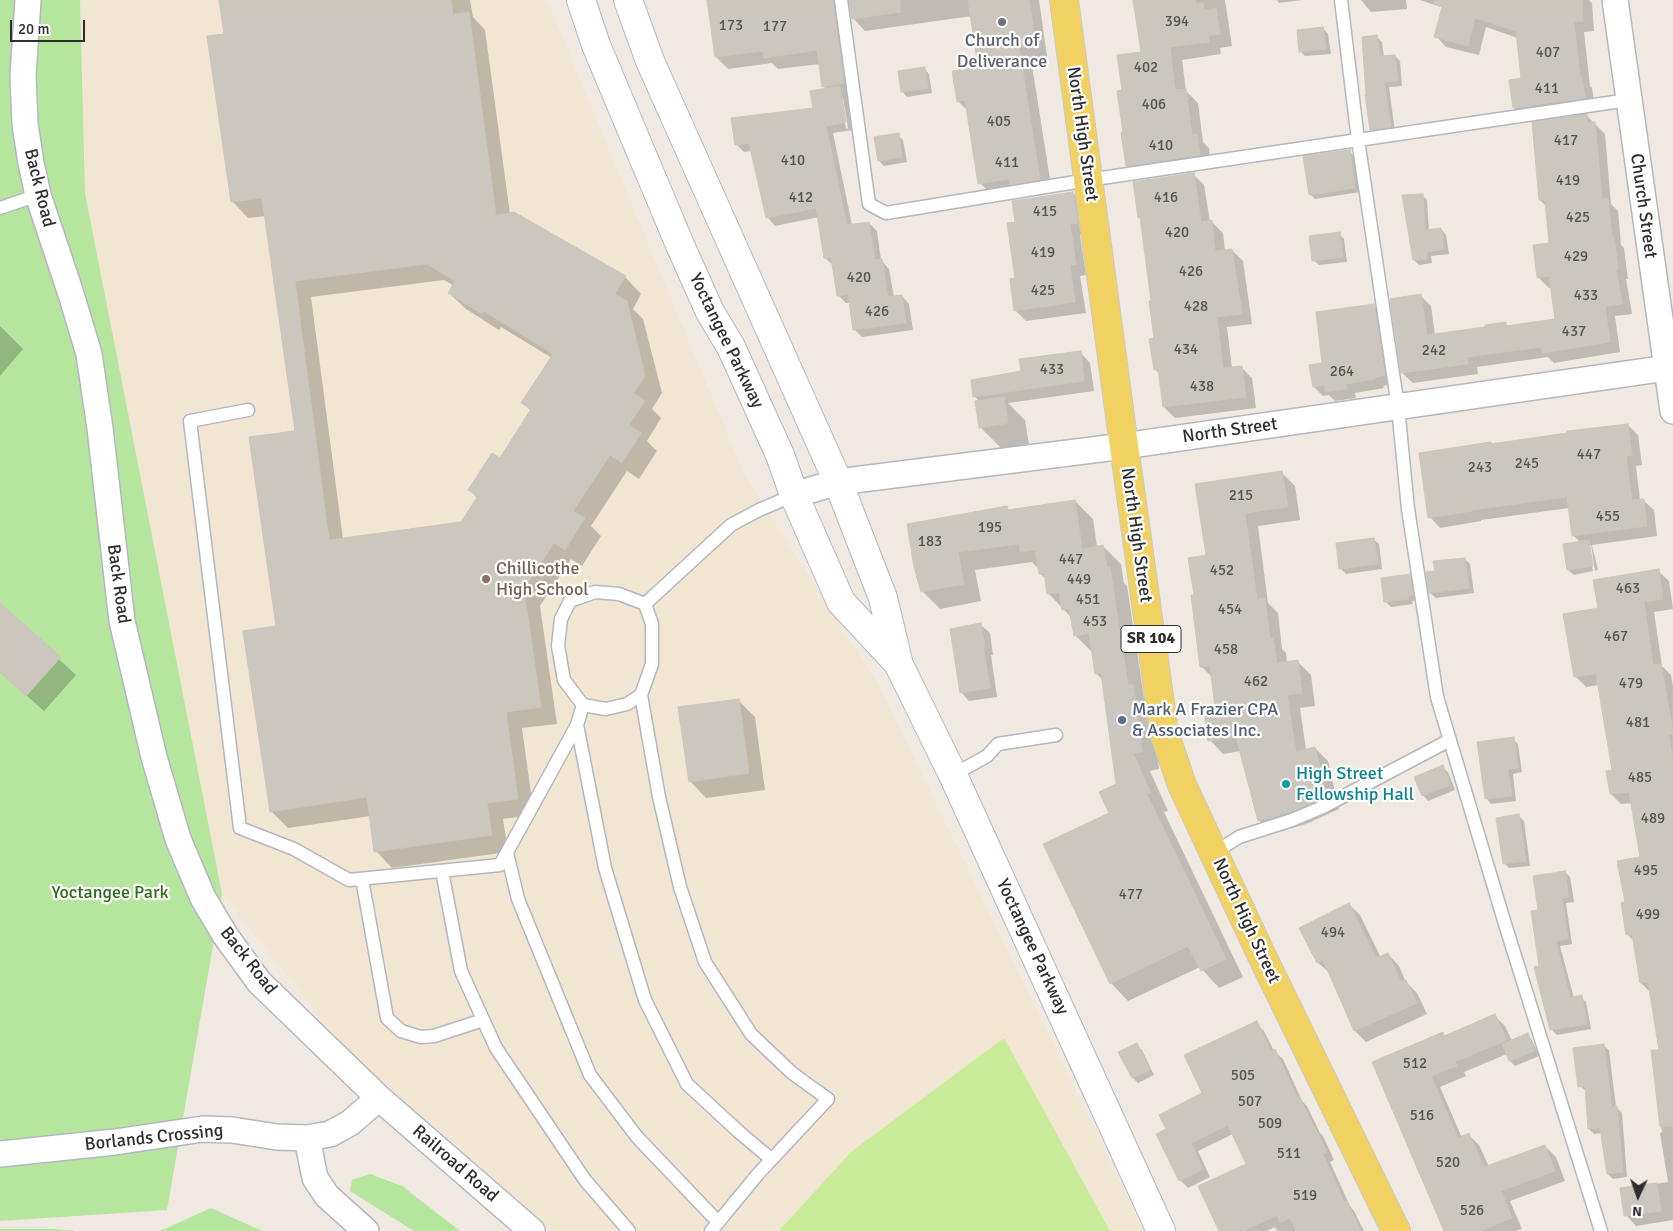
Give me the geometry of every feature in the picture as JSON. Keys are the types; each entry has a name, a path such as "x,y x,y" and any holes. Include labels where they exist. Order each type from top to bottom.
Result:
{"main road":[{"name":"North High Street","path":"1064,0 1164,732 1182,785 1260,952 1396,1231"}],"street":[{"name":"Back Road","path":"28,0 23,76 25,124 38,195 89,354 100,428 122,621 154,756 178,839 208,905 225,935 260,982 379,1098"},
{"name":"Yoctangee Parkway","path":"582,0 596,44 680,245 710,312 731,347 780,455 794,495 841,602 899,665"},
{"name":"Yoctangee Parkway","path":"628,0 650,62 838,482 883,598 899,665 953,775 1161,1231"},
{"name":"Church Street","path":"1615,0 1673,411"},
{"name":"North Street","path":"794,495 838,482 1124,446 1667,368"},
{"name":"Borlands Crossing","path":"0,1154 115,1142 202,1129 232,1130 277,1137 307,1138 330,1134 350,1123 379,1098"},
{"name":"Railroad Road","path":"379,1098 532,1231"},
{"path":"307,1138 315,1178 327,1196 366,1231"}],"lane":[{"path":"841,0 869,204 886,213 1088,180 1628,100"},
{"path":"1341,0 1358,140 1398,406 1408,509 1437,697 1505,924 1602,1231"},
{"path":"0,208 38,195"},
{"path":"248,410 190,421 240,828 294,849 349,880 500,866 577,725 583,705"},
{"path":"645,604 731,525 759,510 794,495"},
{"path":"507,853 518,899 590,1075 637,1137 714,1227 771,1159 828,1099 792,1074 751,1034 705,962 680,887 658,797 641,695 652,664 652,624 645,604 619,594 595,592 570,601 561,619 558,646 564,680 583,705 606,709 627,704 641,695"},
{"path":"577,725 605,868 645,1000 687,1084 771,1159"},
{"path":"953,775 987,756 998,744 1056,735"},
{"path":"1214,853 1240,838 1323,808 1450,740"},
{"path":"442,871 461,971 496,1048 585,1180 629,1231"},
{"path":"362,878 387,1018 401,1031 421,1037 434,1036 483,1020"}],"shaded area":[{"name":"Chillicothe High School","path":"80,0 547,0 743,472 879,686 1144,1231 550,1231 354,1060 222,894 85,193"}],"green space":[{"name":"Yoctangee Park","path":"0,0 80,0 85,193 222,894 167,1210 0,1221"},
{"path":"1004,1038 1110,1231 779,1231 851,1152"},
{"path":"370,1174 402,1186 460,1231 414,1231 350,1191 352,1180"},
{"path":"211,1208 262,1231 160,1231"},
{"path":"0,1229 55,1229 75,1231 0,1231"}],"building":[{"path":"219,0 451,0 453,14 469,12 496,215 514,212 626,276 615,294 627,301 645,376 634,393 645,401 629,425 641,433 622,463 610,455 573,511 585,518 565,550 554,543 524,589 541,707 506,712 518,799 487,803 492,835 374,852 367,797 270,812 243,631 276,626 249,437 295,431 262,198 231,202 207,36 224,34","holes":["427,264 455,281 448,293 482,314 484,311 553,354 521,403 531,409 500,458 492,453 468,490 478,496 461,522 329,540 295,281"]},
{"path":"707,0 833,0 844,83 822,87 817,50 764,58 763,51 715,57"},
{"path":"849,0 900,0 900,12 852,19"},
{"path":"968,0 1029,0 1036,44 1019,47 1040,180 1010,185 1009,179 978,184 965,100 957,102 952,71 978,67"},
{"path":"1133,0 1196,0 1196,4 1203,3 1204,10 1216,8 1220,34 1208,36 1209,42 1170,47 1175,90 1186,89 1192,135 1197,134 1200,155 1126,166 1117,91 1122,90 1117,55 1141,52"},
{"path":"1435,0 1582,0 1583,21 1574,22 1580,76 1582,76 1585,98 1513,108 1509,80 1521,78 1516,31 1475,18 1468,46 1434,37 1442,7 1434,4"},
{"path":"1323,27 1326,49 1299,52 1297,30"},
{"path":"1377,35 1380,56 1395,55 1398,81 1384,82 1391,127 1370,130 1365,95 1362,37"},
{"path":"925,67 928,88 901,92 898,71"},
{"path":"840,86 846,122 826,126 847,225 869,222 875,260 882,259 888,297 902,295 906,323 853,330 848,294 837,296 831,257 824,258 816,208 766,218 749,143 735,145 731,118 813,108 810,91"},
{"path":"1587,114 1588,122 1595,122 1602,199 1608,199 1622,304 1605,306 1610,342 1542,353 1541,347 1467,357 1468,364 1401,373 1390,299 1421,294 1427,335 1485,327 1485,325 1506,322 1506,326 1555,319 1549,276 1537,278 1533,245 1549,243 1545,200 1539,200 1532,122"},
{"path":"899,133 902,157 878,161 874,137"},
{"path":"1350,150 1355,188 1309,195 1303,156"},
{"path":"1194,173 1201,222 1212,220 1215,251 1232,249 1242,314 1217,317 1223,368 1242,366 1246,397 1163,407 1158,369 1154,370 1149,339 1154,338 1149,301 1151,301 1140,217 1138,218 1133,182"},
{"path":"1073,192 1078,223 1070,224 1076,264 1070,265 1075,302 1014,311 1010,279 1015,278 1007,223 1015,222 1012,201"},
{"path":"1423,194 1425,230 1441,228 1444,249 1427,252 1427,259 1413,260 1402,195"},
{"path":"1340,232 1343,257 1312,261 1309,236"},
{"path":"1374,304 1385,375 1375,377 1375,379 1346,384 1347,389 1325,392 1324,385 1313,387 1309,365 1322,363 1316,312"},
{"path":"1081,351 1084,381 973,397 971,380 1021,371 1019,359"},
{"path":"1004,397 1008,423 979,428 975,401"},
{"path":"1628,424 1632,455 1626,456 1632,500 1644,499 1647,526 1572,536 1567,497 1428,518 1419,453"},
{"path":"1282,471 1288,507 1245,513 1257,599 1265,598 1270,639 1273,638 1277,663 1298,660 1302,693 1287,695 1296,752 1315,747 1327,796 1293,811 1258,821 1236,737 1208,741 1204,709 1215,708 1210,666 1200,667 1191,595 1194,595 1188,558 1206,555 1195,484"},
{"path":"1075,500 1082,549 1103,545 1107,567 1110,567 1128,685 1133,685 1142,752 1133,753 1151,793 1147,794 1226,959 1201,971 1188,946 1110,984 1043,844 1109,813 1099,792 1116,784 1101,673 1095,674 1089,633 1074,636 1069,609 1062,610 1059,592 1047,594 1044,573 1039,574 1035,550 1020,552 1019,544 958,552 964,584 921,592 914,567 907,524 1007,506 1008,510"},
{"path":"1374,538 1378,564 1339,569 1336,543"},
{"path":"1589,540 1593,566 1567,570 1563,544"},
{"path":"1465,558 1469,588 1429,593 1426,572 1435,571 1433,561"},
{"path":"1659,569 1663,599 1644,602 1653,665 1661,664 1673,731 1673,734 1669,735 1673,763 1673,1126 1660,1127 1651,1050 1659,1050 1648,982 1640,983 1632,934 1626,935 1621,903 1625,902 1617,861 1640,857 1629,792 1610,794 1606,771 1612,770 1596,674 1574,677 1563,614 1598,608 1593,580"},
{"path":"1410,574 1413,595 1408,596 1408,599 1384,602 1381,578"},
{"path":"0,603 61,657 26,696 0,672"},
{"path":"981,623 990,688 960,693 950,629"},
{"path":"739,699 749,773 689,782 678,707"},
{"path":"1514,737 1518,768 1508,769 1512,796 1485,799 1477,742"},
{"path":"1443,765 1450,785 1422,796 1414,777"},
{"path":"1519,814 1526,861 1503,864 1496,818"},
{"path":"1565,871 1569,897 1562,898 1568,939 1556,941 1570,998 1582,995 1587,1024 1550,1030 1534,967 1539,966 1531,911 1538,910 1533,876"},
{"path":"1349,903 1376,958 1388,953 1401,982 1406,980 1417,1003 1354,1031 1323,960 1317,963 1299,928"},
{"path":"1495,1014 1507,1040 1455,1062 1457,1066 1431,1076 1458,1138 1469,1133 1484,1167 1545,1145 1555,1171 1501,1191 1512,1218 1480,1231 1444,1231 1372,1062 1443,1032 1444,1036"},
{"path":"1257,1021 1271,1051 1275,1049 1297,1097 1299,1096 1315,1127 1327,1152 1323,1154 1344,1202 1347,1201 1361,1231 1296,1231 1290,1218 1280,1223 1277,1215 1244,1231 1219,1231 1198,1186 1246,1164 1228,1125 1191,1143 1203,1169 1179,1181 1156,1134 1166,1129 1159,1115 1202,1093 1184,1055"},
{"path":"1528,1033 1535,1051 1509,1061 1502,1044"},
{"path":"1137,1043 1150,1070 1132,1078 1118,1052"},
{"path":"1604,1044 1612,1107 1617,1106 1623,1172 1607,1174 1600,1128 1588,1129 1585,1086 1578,1087 1573,1048"},
{"path":"1657,1183 1661,1211 1624,1216 1620,1188"}],"place":[{"name":"Church of Deliverance","path":"1002,22"},
{"name":"Chillicothe High School","path":"486,579"},
{"name":"Mark A Frazier CPA & Associates Inc.","path":"1122,720"},
{"name":"High Street Fellowship Hall","path":"1286,784"}]}
